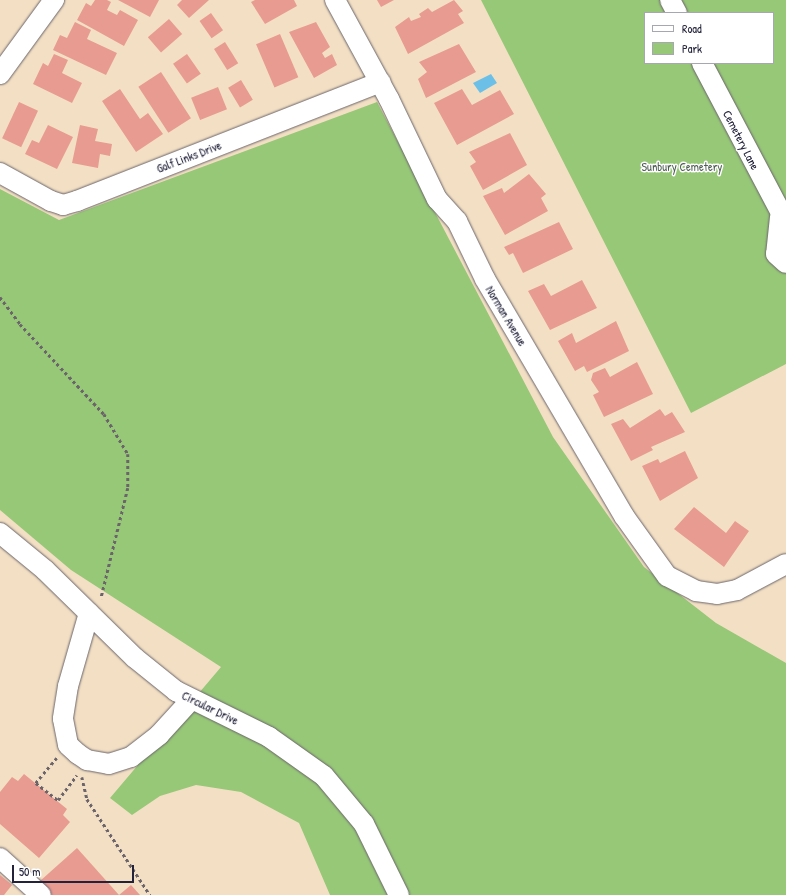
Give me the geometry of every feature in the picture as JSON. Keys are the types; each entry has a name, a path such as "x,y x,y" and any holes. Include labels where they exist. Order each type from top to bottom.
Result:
{"street":[{"path":"0,74 54,0"},
{"name":"Norman Avenue","path":"335,0 380,82 437,199 457,221 484,279 624,516 668,576 696,591 717,594 737,590 786,564"},
{"path":"670,0 676,12"},
{"name":"Cemetery Lane","path":"703,64 783,219"},
{"name":"Golf Links Drive","path":"0,173 51,201 63,205 77,201 380,82"},
{"path":"783,219 776,254 786,263"},
{"name":"Circular Drive","path":"0,533 45,570 135,658 191,700 270,737 324,776 364,824 399,895"},
{"path":"92,616 64,703 64,733 68,745 84,764 109,764 131,757 159,735 191,700"},
{"path":"0,858 41,895"}],"path":[{"path":"0,297 20,324 104,414 128,454 130,473 125,503 92,616"},
{"path":"68,745 36,783 58,800 84,764"},
{"path":"84,764 82,785 87,798 150,895"}],"green space":[{"name":"Sunbury Cemetery","path":"481,0 786,0 786,364 691,413"},
{"path":"377,102 553,437 644,567 716,623 786,663 786,895 330,895 299,823 241,792 196,785 160,796 132,815 110,798 221,667 71,570 0,510 0,189 59,220"}],"water":[{"path":"491,74 497,83 480,93 473,83"}],"building":[{"path":"95,0 107,0 111,2 107,10 117,15 120,10 138,20 124,46 77,20 86,3 91,6"},
{"path":"118,0 159,0 150,17"},
{"path":"182,0 209,0 189,18 177,5"},
{"path":"255,0 294,0 297,6 265,24 251,2"},
{"path":"377,0 394,0 381,7"},
{"path":"454,0 463,11 458,14 464,23 408,54 395,27 409,17 411,21 421,17 419,14 428,8 432,12"},
{"path":"211,13 223,30 212,38 200,21"},
{"path":"169,19 182,34 161,52 148,37"},
{"path":"75,22 91,30 87,39 117,53 106,75 53,50 60,35 67,38"},
{"path":"316,22 330,47 322,53 325,58 332,54 337,65 314,78 289,32"},
{"path":"280,34 298,77 274,87 256,44"},
{"path":"225,42 238,63 227,70 214,49"},
{"path":"459,44 476,72 426,98 418,79 427,72 419,62"},
{"path":"54,54 68,60 62,73 82,83 72,103 33,84 43,63 48,66"},
{"path":"187,54 201,74 187,83 173,64"},
{"path":"161,72 191,118 168,133 138,87"},
{"path":"241,80 253,100 240,107 228,88"},
{"path":"218,87 227,109 200,120 191,98"},
{"path":"120,89 140,119 148,113 163,134 136,152 102,101"},
{"path":"462,89 472,105 500,90 514,114 457,145 434,103"},
{"path":"19,102 38,111 21,147 2,138"},
{"path":"48,125 73,137 57,169 25,154 32,140 39,143"},
{"path":"80,125 98,129 95,141 112,144 110,156 100,154 98,168 72,163"},
{"path":"510,133 527,165 483,190 470,166 476,162 469,152"},
{"path":"529,174 546,194 541,198 548,211 505,235 483,196 502,188 504,193"},
{"path":"559,222 573,249 523,273 513,253 509,255 504,247"},
{"path":"582,280 597,308 550,330 528,291 544,284 551,296"},
{"path":"616,321 629,351 587,372 584,366 575,371 558,341 572,333 576,343"},
{"path":"637,362 653,394 604,417 593,395 599,392 591,380 593,373 605,368 610,377"},
{"path":"660,409 665,416 672,412 685,432 651,447 653,450 631,461 611,424 623,419 630,428"},
{"path":"685,451 698,478 660,501 642,466 658,459 660,463"},
{"path":"694,507 726,533 735,521 749,531 724,567 674,529"},
{"path":"24,774 67,809 63,815 70,822 39,858 0,824 0,792 12,777 18,781"},
{"path":"77,848 119,895 52,895 40,881"},
{"path":"0,875 12,885 4,895 0,895"},
{"path":"131,885 140,895 119,895"}]}
